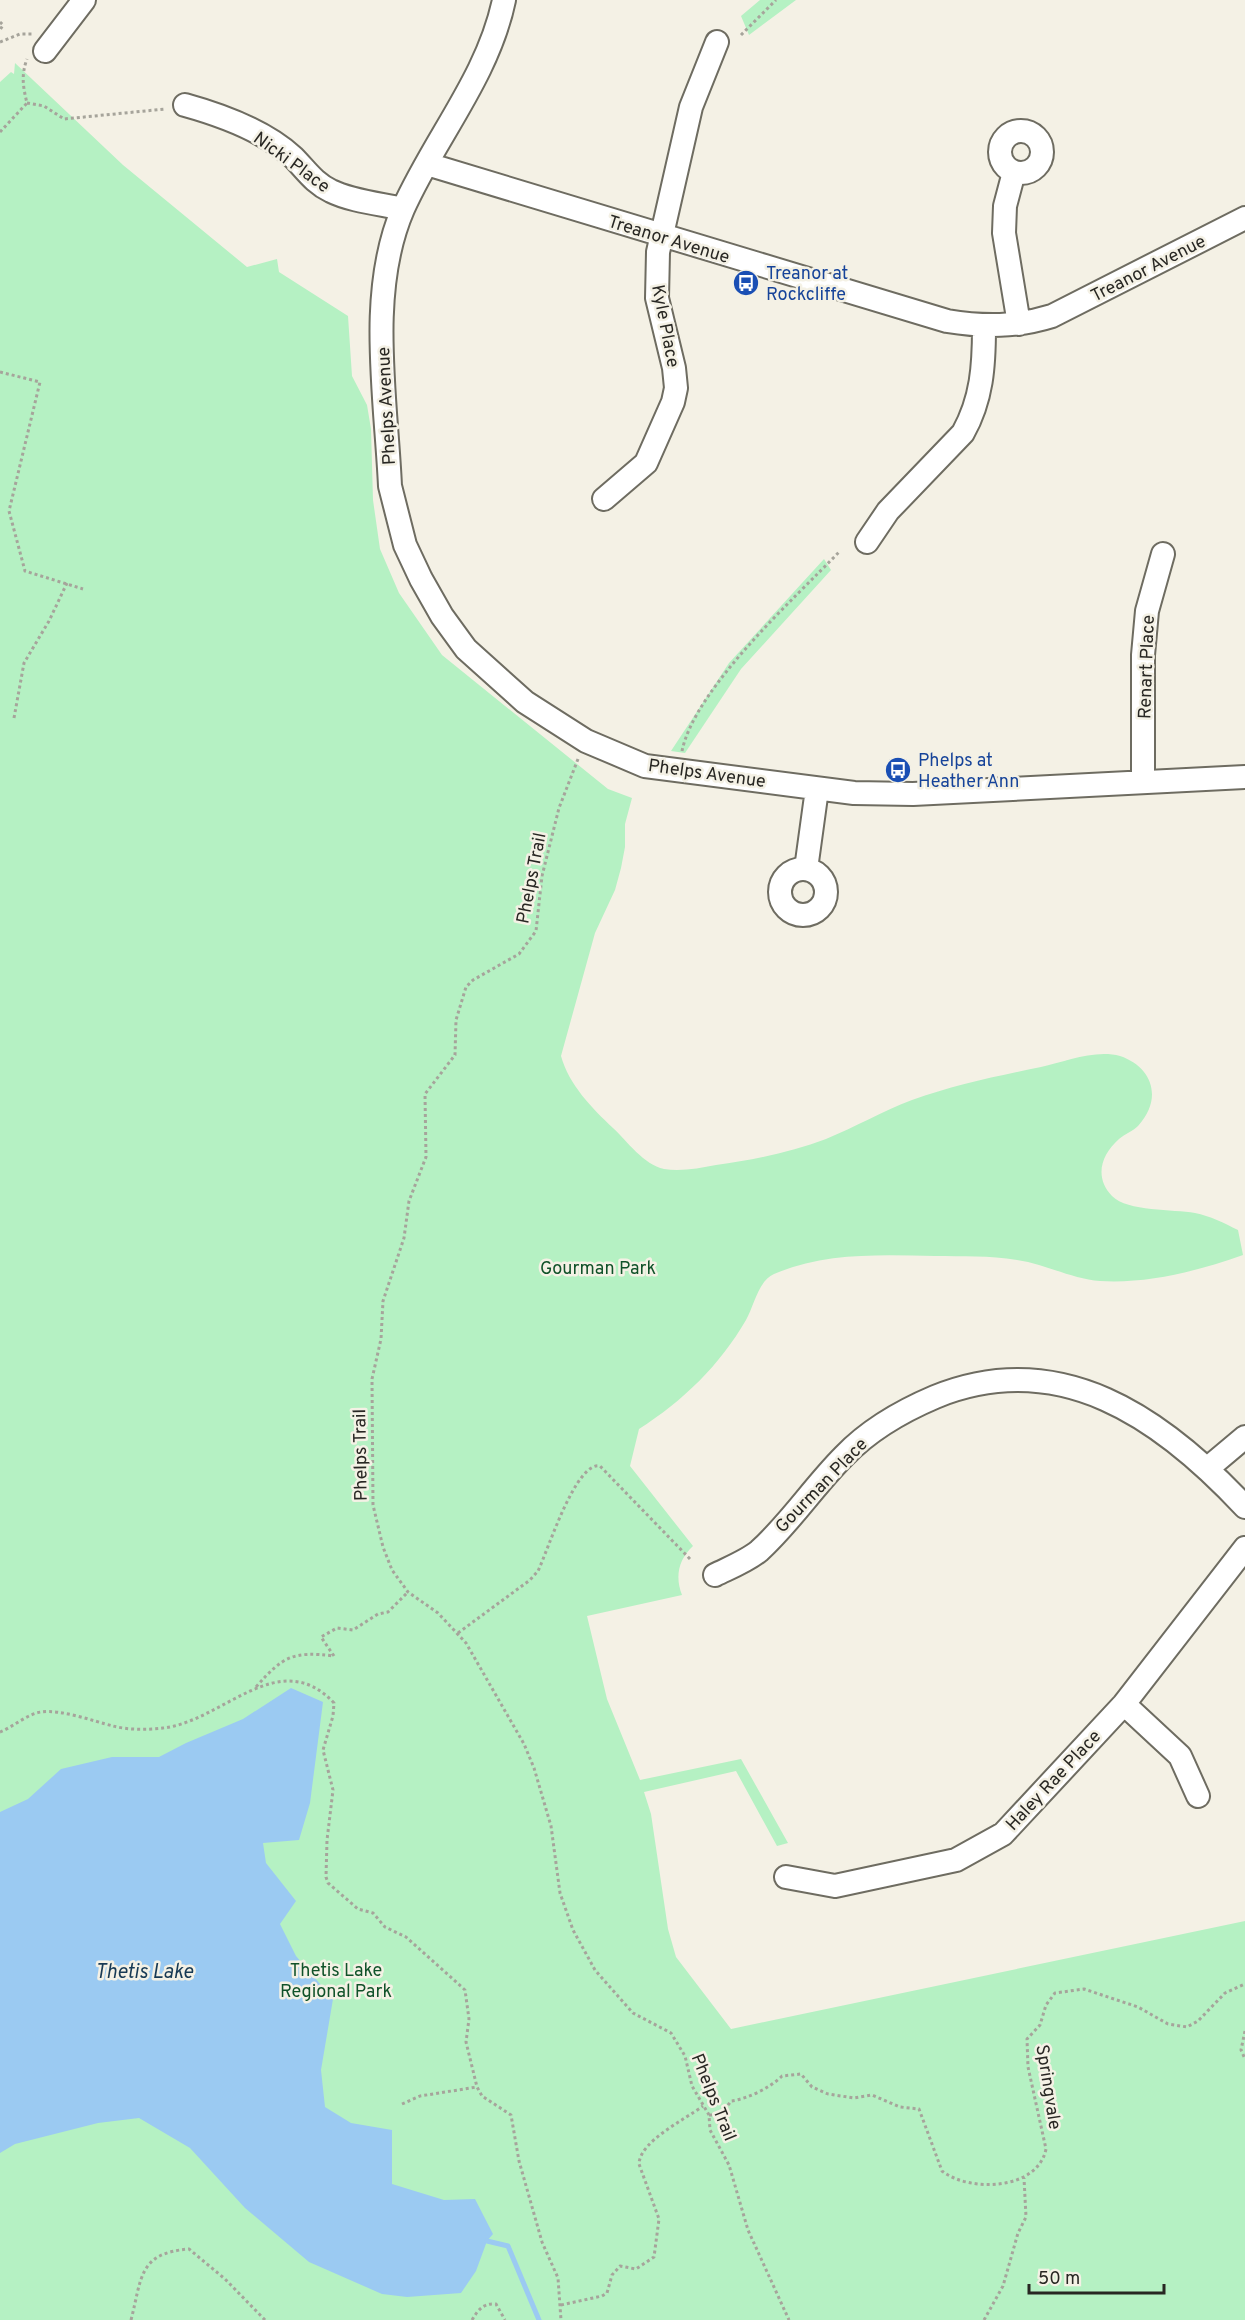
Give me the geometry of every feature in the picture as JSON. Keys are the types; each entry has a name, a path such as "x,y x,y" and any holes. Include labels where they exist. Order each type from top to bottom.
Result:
{"street":[{"path":"38,46 84,0"},
{"name":"Phelps Avenue","path":"504,0 499,22 487,54 403,209 392,240 385,276 382,317 390,486 405,545 442,616 466,649 525,702 586,741 645,766 854,793 914,794 1245,777"},
{"name":"Kyle Place","path":"604,499 646,463 673,402 676,388 674,368 657,298 656,269 661,237 691,107 717,42"},
{"name":"Nicki Place","path":"184,105 223,118 269,141 293,158 312,179 333,192 403,209"},
{"name":"Treanor Avenue","path":"427,164 661,237 947,321 984,327 1019,324 1061,312 1245,218"},
{"path":"1014,172 1005,206 1004,233 1019,324"},
{"path":"867,542 888,512 963,433 971,419 983,379 984,327"},
{"name":"Renart Place","path":"1143,781 1143,655 1147,611 1163,554"},
{"path":"806,869 817,789"},
{"name":"Gourman Place","path":"715,1575 758,1552 844,1455 879,1426 917,1404 959,1387 1009,1379 1053,1383 1090,1391 1154,1425 1208,1468 1245,1508"},
{"path":"1208,1468 1245,1437"},
{"name":"Haley Rae Place","path":"786,1877 835,1886 956,1860 1003,1834 1124,1704 1245,1548"},
{"path":"1124,1704 1180,1756 1198,1796"}],"path":[{"path":"741,34 776,0"},
{"path":"0,22 3,25 0,30"},
{"path":"0,42 26,33 38,46 22,70 27,103"},
{"path":"27,103 44,106 64,119 184,105"},
{"path":"0,132 27,103"},
{"path":"0,372 40,382 9,511 25,571 83,589"},
{"path":"678,771 686,735 727,670 840,551"},
{"path":"14,717 24,663 49,621 67,584"},
{"name":"Phelps Trail","path":"586,741 559,808 542,876 536,931 519,954 473,980 466,987 456,1020 455,1055 424,1098 426,1157 410,1201 404,1238 383,1301 381,1339 375,1354 372,1379 373,1504 383,1547 392,1570 408,1592 438,1613 466,1643 490,1689 500,1699 534,1768 551,1826 560,1893 573,1930 595,1970 622,2004 633,2013 671,2033 685,2056 692,2086 709,2115 710,2130 729,2165 748,2230 789,2320"},
{"path":"458,1633 530,1580 538,1571 573,1488 586,1469 595,1465 600,1466 691,1560"},
{"path":"254,1688 277,1663 296,1654 334,1656 329,1645 321,1637 337,1628 353,1630 378,1614 388,1612 408,1592"},
{"path":"0,1732 42,1712 91,1719 115,1727 165,1728 205,1715 254,1688 270,1683 292,1681 321,1690 334,1703 333,1716 322,1750 333,1790 327,1840 326,1877 328,1883 358,1908 373,1913 385,1927 406,1936 465,1990 469,2019 466,2042 477,2087 482,2096 512,2115 519,2161 542,2242 555,2267 561,2320"},
{"name":"Springvale","path":"1024,2178 1045,2155 1046,2149 1028,2067 1027,2039 1040,2025 1046,2005 1055,1993 1084,1989 1138,2007 1168,2024 1187,2027 1198,2021 1224,1993 1245,1984"},
{"path":"1245,2031 1241,2050 1245,2060"},
{"path":"709,2115 721,2115 731,2101 747,2099 754,2091 772,2086 782,2076 801,2074 812,2087 828,2094 854,2098 872,2095 900,2107 919,2109 942,2171 948,2176 988,2184 1015,2182 1024,2178 1026,2217 1018,2233 1003,2286 984,2320"},
{"path":"402,2104 420,2096 477,2087"},
{"path":"561,2305 602,2296 607,2293 612,2275 620,2265 636,2270 654,2257 659,2219 639,2159 650,2142 703,2106"},
{"path":"131,2320 144,2270 149,2262 166,2251 189,2249 225,2279 265,2320"},
{"path":"472,2320 480,2308 491,2304 496,2304 502,2310 505,2320"}],"green space":[{"path":"760,0 796,0 749,35 741,16"},
{"name":"Thetis Lake Regional Park","path":"15,63 123,165 247,267 277,259 279,272 348,316 352,376 367,405 371,429 373,500 380,549 399,593 442,655 608,789 632,798 625,824 625,847 615,890 595,933 561,1056 570,1077 582,1095 636,1152 657,1167 670,1170 758,1158 826,1139 901,1104 944,1090 1080,1057 1110,1054 1131,1061 1140,1068 1151,1085 1152,1095 1146,1116 1138,1126 1113,1145 1104,1159 1102,1174 1106,1189 1119,1201 1129,1205 1195,1213 1238,1230 1243,1255 1190,1271 1136,1280 1090,1280 1027,1262 976,1256 853,1256 813,1262 774,1274 764,1282 746,1320 712,1367 671,1406 639,1429 630,1466 693,1546 684,1557 679,1569 682,1595 587,1616 607,1699 640,1780 741,1759 788,1843 777,1846 736,1771 644,1792 651,1814 668,1929 676,1957 731,2029 1245,1921 1245,2320 0,2320 0,82 11,72 14,74"},
{"path":"824,559 831,570 741,669 685,753 671,751 729,663"}],"water":[{"name":"Thetis Lake","path":"291,1688 323,1702 310,1803 299,1840 263,1843 266,1863 296,1901 280,1924 296,1956 333,1999 321,2070 325,2107 351,2123 392,2130 392,2184 444,2200 475,2199 493,2234 487,2241 476,2271 461,2293 407,2297 382,2294 309,2262 245,2208 190,2148 139,2118 98,2123 15,2144 0,2153 0,1812 28,1799 61,1769 112,1757 159,1757 243,1719"}],"waterway":[{"path":"487,2241 508,2246 539,2320"}],"place":[{"name":"Treanor at Rockcliffe","path":"746,283"},
{"name":"Phelps at Heather Ann","path":"898,770"}],"park label":[{"name":"Gourman Park","path":"598,1268"}]}
